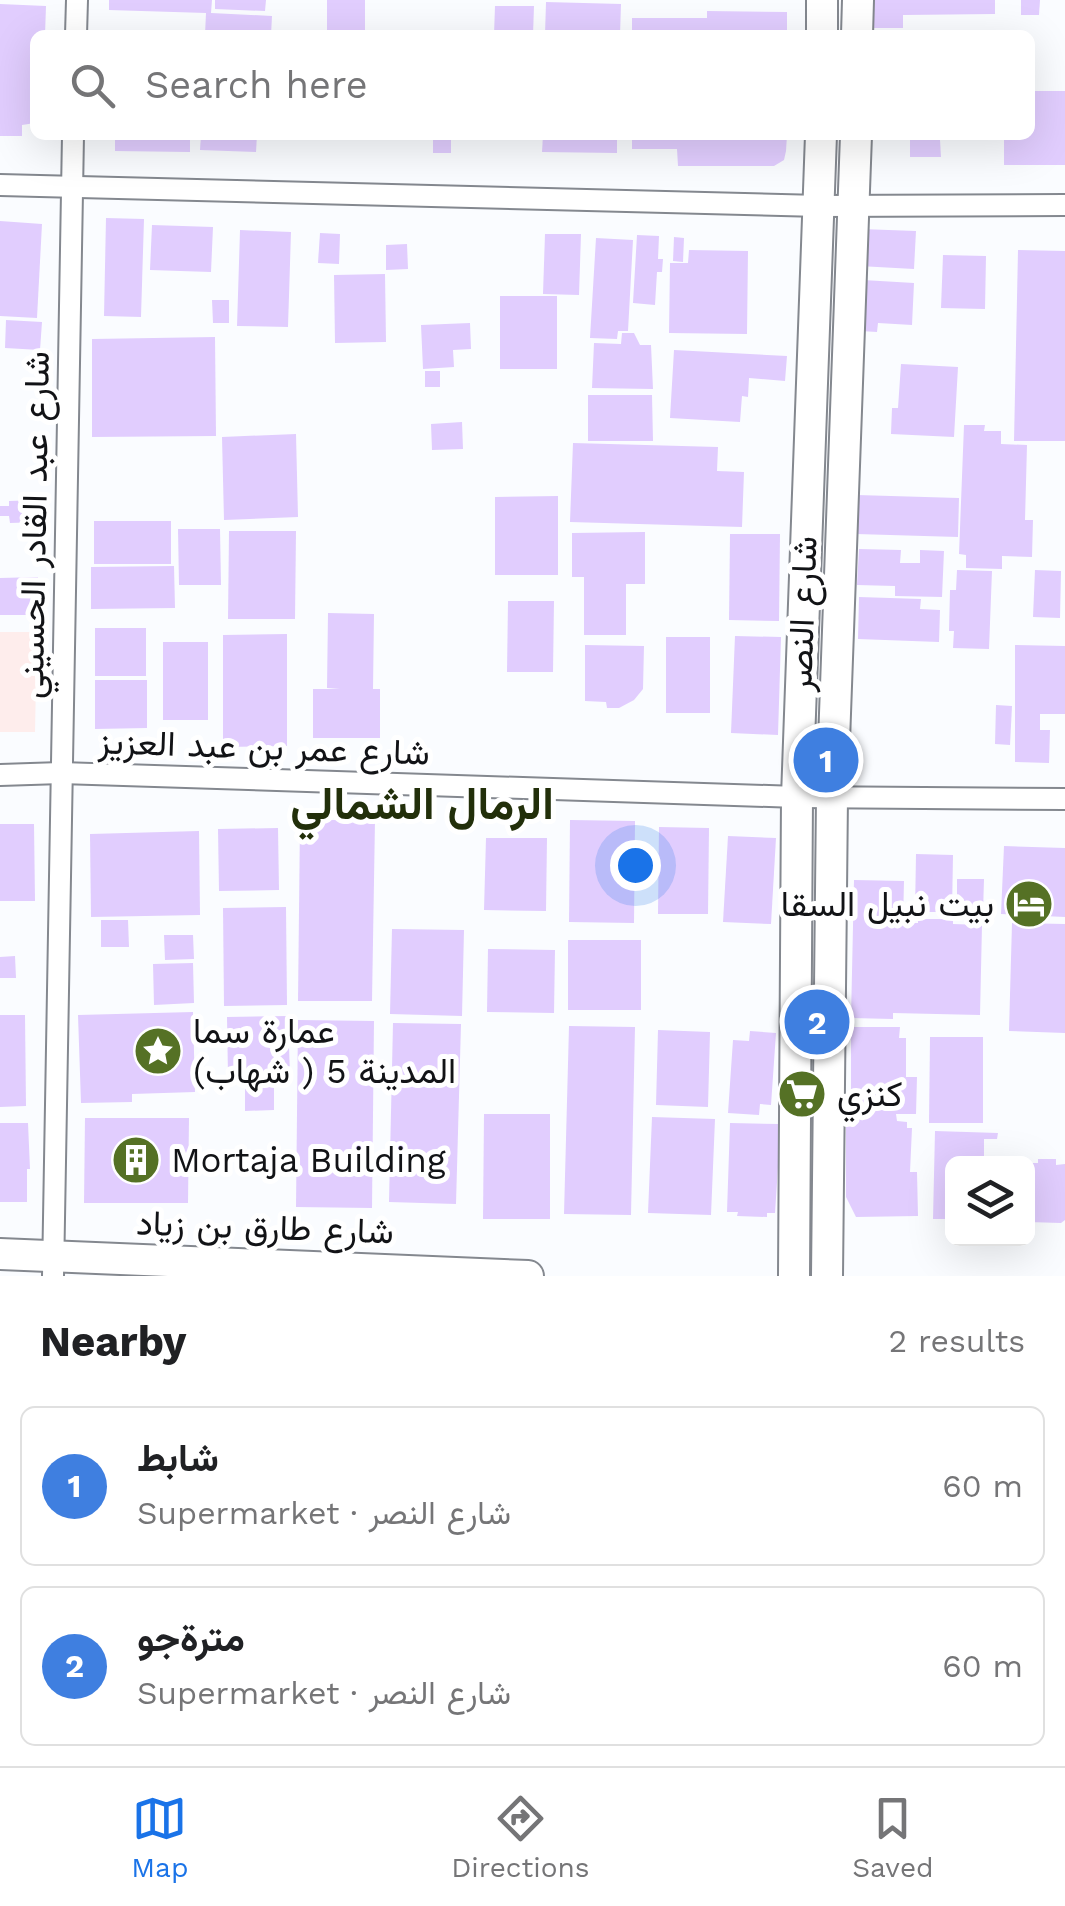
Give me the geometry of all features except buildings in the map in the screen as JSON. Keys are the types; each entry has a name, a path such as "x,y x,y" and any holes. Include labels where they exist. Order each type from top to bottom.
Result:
{"main road":[{"path":"822,0 822,30"},
{"path":"857,30 858,0"},
{"name":"شارع النصر","path":"794,1276 797,796 821,140"},
{"name":"شارع النصر","path":"827,1276 832,796 856,140"},
{"name":"شارع طارق بن زياد","path":"0,1254 53,1266 528,1276"}],"street":[{"path":"76,30 77,0"},
{"name":"شارع عبد القادر الحسيني","path":"53,1266 73,140"},
{"path":"0,185 820,206 1065,206"},
{"name":"شارع عمر بن عبد العزيز","path":"0,775 61,773 797,796 1065,799"}],"shaded area":[{"path":"0,632 37,632 35,732 0,732"}],"place":[{"name":"شابط","path":"826,760"},
{"name":"بيت نبيل السقا","path":"1029,904"},
{"name":"مترةجو","path":"817,1022"},
{"name":"عمارة سما المدينة 5 ( شهاب)","path":"158,1051"},
{"name":"كنزي","path":"802,1094"},
{"name":"Mortaja Building","path":"136,1160"}],"district":[{"name":"الرمال الشمالي","path":"422,803"}]}
